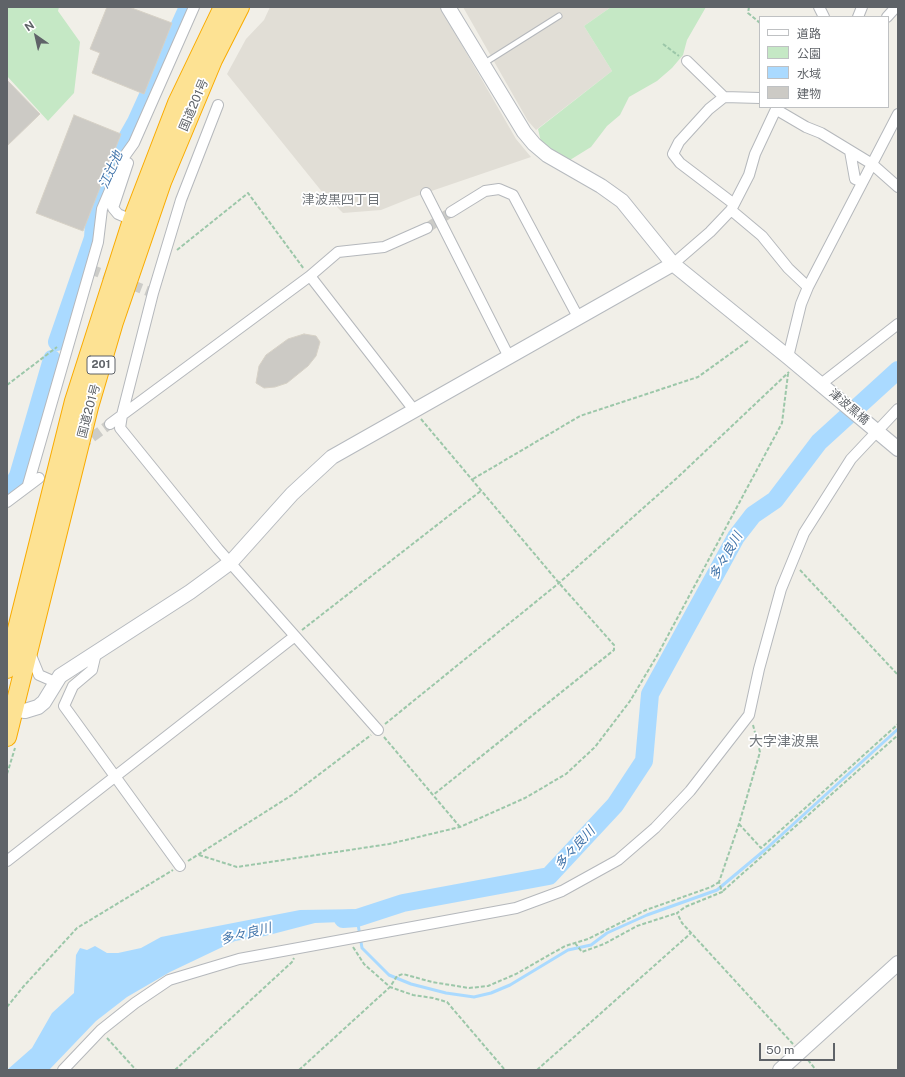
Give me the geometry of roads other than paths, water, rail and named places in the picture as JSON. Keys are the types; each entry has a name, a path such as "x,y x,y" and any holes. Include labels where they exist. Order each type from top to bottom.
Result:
{"highway":[{"name":"国道201号","path":"7,669 74,401 132,220 177,103 223,7"},
{"name":"国道201号","path":"7,737 11,709 29,649 89,407 114,322 162,182 213,60 240,7"}],"street":[{"path":"132,220 118,214 113,208 134,144 194,7"},
{"name":"津波黒橋","path":"448,7 524,132 534,144 547,155 601,186 622,201 673,264 758,333 791,364 823,386 898,450"},
{"path":"819,7 824,16"},
{"path":"888,16 896,7"},
{"path":"686,62 724,97"},
{"path":"759,98 724,97 709,109 679,142 673,154 680,163 732,207 762,236 788,268 808,287"},
{"path":"218,105 181,200 162,262 122,415 120,428 231,562 378,730"},
{"path":"11,709 25,711 38,707 44,702 55,682 67,671 190,592 231,562 292,494 314,472 332,457 673,264 710,232 732,207 749,175 755,154 777,108 872,164 898,188"},
{"path":"791,364 801,304 808,287 898,114"},
{"path":"28,485 98,242 102,209 124,157 134,144"},
{"path":"850,151 855,179 862,182"},
{"path":"451,212 485,191 499,189 513,195 578,317"},
{"path":"426,193 510,356"},
{"path":"110,424 310,276 338,252 384,247 427,228"},
{"path":"310,276 414,410"},
{"path":"823,386 898,324"},
{"path":"63,1070 101,1030 169,980 239,959 349,940 516,908 562,891 611,864 655,828 690,791 749,715 759,669 779,596 804,533 851,459 874,428 898,409"},
{"path":"7,502 39,478"},
{"path":"7,861 295,636"},
{"path":"29,649 39,675 55,682"},
{"path":"96,652 92,670 73,686 64,706 180,866"},
{"path":"780,1070 898,963"}],"lane":[{"path":"482,64 559,16"}],"water":[{"path":"366,909 369,921 315,923 265,936 235,941 170,972 127,997 96,1021 49,1070 7,1070 32,1048 52,1013 74,993 76,955 80,948 87,950 95,946 107,953 118,953 141,948 161,937 300,910"}],"waterway":[{"name":"江辻池","path":"57,342 93,238 95,207 115,159 136,122 188,7"},
{"name":"江辻池","path":"7,494 18,476 52,359"},
{"name":"多々良川","path":"343,919 357,918 403,903 549,876 615,805 644,761 650,694 736,537 753,515 775,500 819,442 898,370"},
{"path":"357,918 362,948 389,975 411,984 446,993 474,997 491,993 510,985 568,950 591,945 607,933 647,915 717,890 766,849 898,729"}],"tunnel":[{"path":"427,228 451,212"},
{"path":"90,269 153,293"},
{"path":"80,446 110,424"}],"district":[{"name":"津波黒四丁目","path":"341,200"},
{"name":"大字津波黒","path":"784,742"}]}
